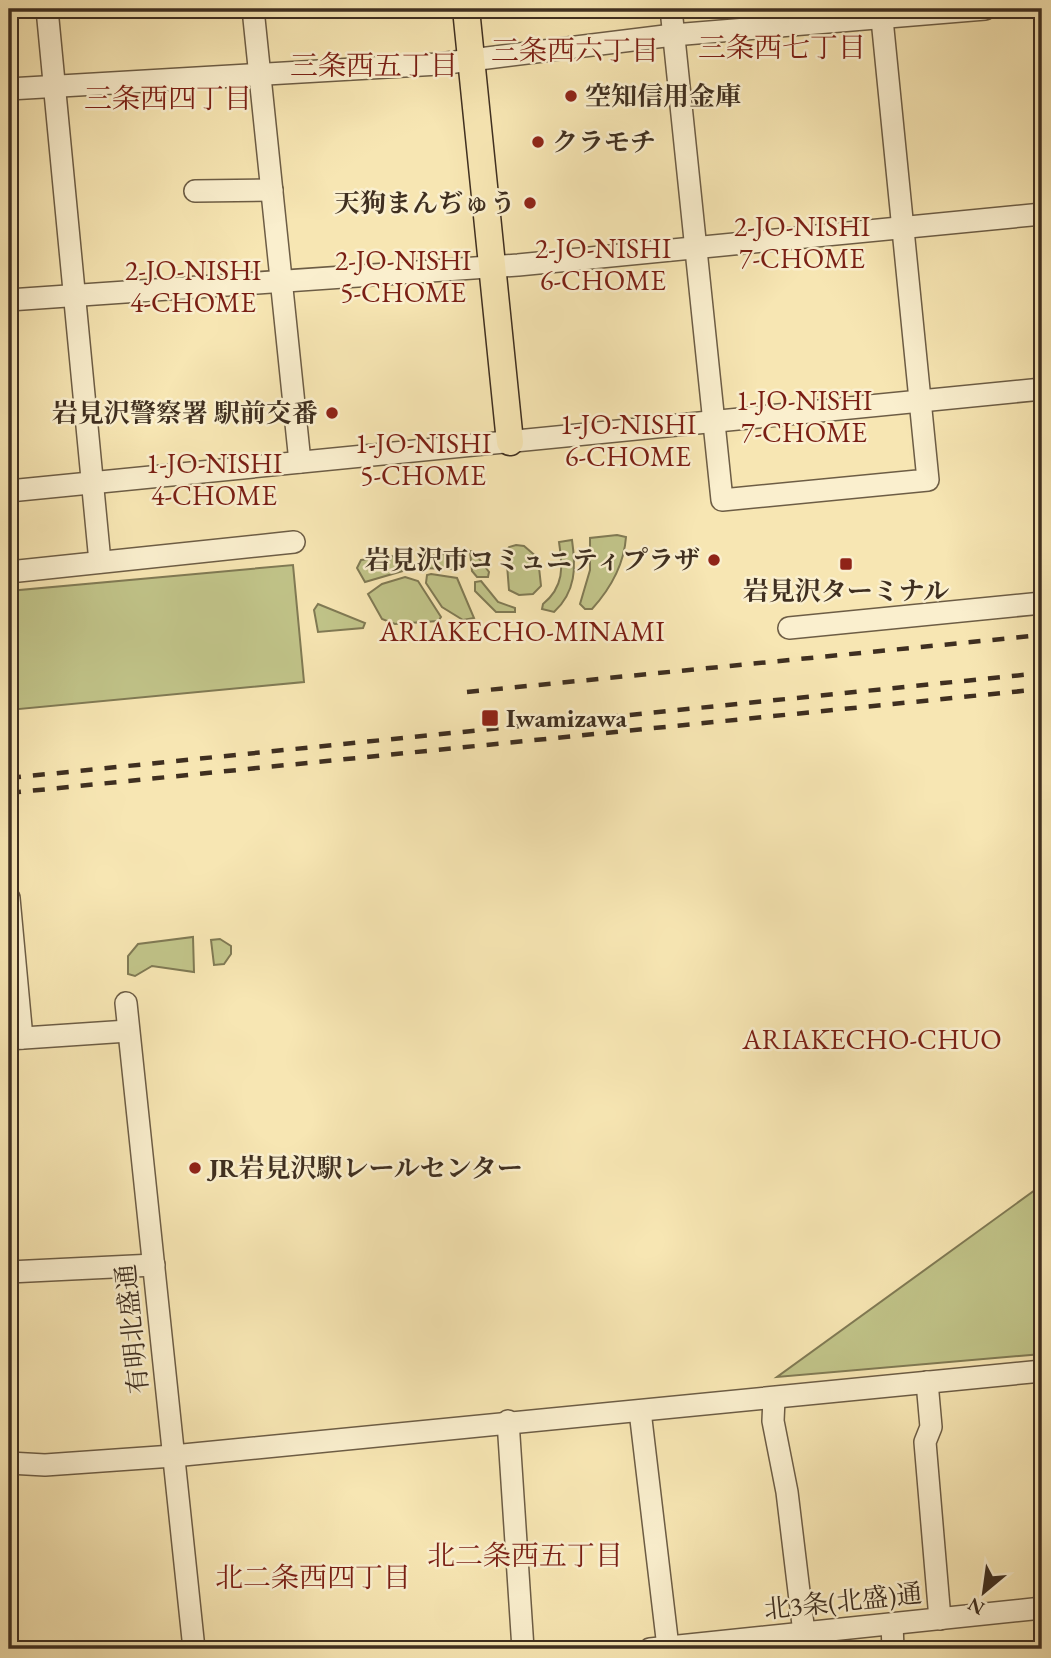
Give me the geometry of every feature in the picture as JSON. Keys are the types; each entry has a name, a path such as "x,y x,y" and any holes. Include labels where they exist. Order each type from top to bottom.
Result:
{"main road":[{"path":"466,9 510,442"}],"street":[{"path":"47,9 100,562"},
{"path":"253,9 300,462"},
{"path":"671,9 722,500 928,480 881,13"},
{"path":"9,89 439,64 471,58 881,13 985,9"},
{"path":"195,191 272,190"},
{"path":"9,300 493,267 1042,214"},
{"path":"9,491 1042,389"},
{"path":"9,572 294,542"},
{"path":"789,628 1042,603"},
{"path":"9,898 15,1038 128,1031"},
{"name":"有明北盛通","path":"126,1003 194,1649"},
{"path":"9,1272 153,1265"},
{"path":"9,1463 46,1465 173,1456 508,1421 640,1411 1042,1371"},
{"path":"927,1382 931,1427 925,1442 940,1619"},
{"path":"774,1398 773,1421 787,1492 804,1633"},
{"path":"640,1411 659,1648"},
{"path":"508,1421 523,1649"},
{"name":"北3条(北盛)通","path":"659,1648 782,1642 804,1633 940,1619 1042,1613"},
{"path":"892,1624 893,1649"}],"green space":[{"path":"617,535 626,537 619,567 599,601 592,609 585,609 580,604 590,570 590,538"},
{"path":"572,540 574,569 567,596 554,612 542,609 558,584 561,560 559,542"},
{"path":"524,546 538,558 541,586 533,594 519,595 509,590 506,552 509,547"},
{"path":"470,551 474,552 489,572 488,577 477,577 472,571"},
{"path":"452,553 453,569 420,568 421,557"},
{"path":"403,555 411,559 413,568 365,582 357,568 361,560"},
{"path":"293,565 304,682 9,710 9,591"},
{"path":"427,575 457,578 474,618 463,620 442,607 426,583"},
{"path":"405,577 418,581 441,617 438,621 395,624 382,619 368,594 382,584"},
{"path":"481,581 498,602 515,608 515,612 496,612 475,591 475,582"},
{"path":"318,604 365,623 363,628 318,632 314,610"},
{"path":"193,937 194,972 152,966 135,976 128,974 128,956 138,944"},
{"path":"220,939 231,946 231,954 224,964 214,965 211,940"},
{"path":"1042,1185 1042,1354 777,1377"}],"railway":[{"path":"467,692 1042,635"},
{"path":"9,778 1042,673"},
{"path":"9,793 1042,689"}],"place":[{"name":"空知信用金庫","path":"571,96"},
{"name":"クラモチ","path":"538,142"},
{"name":"天狗まんぢゅう","path":"530,203"},
{"name":"岩見沢警察署 駅前交番","path":"332,413"},
{"name":"岩見沢市コミュニティプラザ","path":"714,560"},
{"name":"岩見沢ターミナル","path":"846,564"},
{"name":"Iwamizawa","path":"490,718"},
{"name":"JR岩見沢駅レールセンター","path":"195,1168"}],"district":[{"name":"三条西七丁目","path":"782,47"},
{"name":"三条西六丁目","path":"575,50"},
{"name":"三条西五丁目","path":"374,65"},
{"name":"三条西四丁目","path":"168,98"},
{"name":"2-JO-NISHI 7-CHOME","path":"802,242"},
{"name":"2-JO-NISHI 6-CHOME","path":"603,264"},
{"name":"2-JO-NISHI 5-CHOME","path":"403,276"},
{"name":"2-JO-NISHI 4-CHOME","path":"193,286"},
{"name":"1-JO-NISHI 7-CHOME","path":"804,416"},
{"name":"1-JO-NISHI 6-CHOME","path":"628,440"},
{"name":"1-JO-NISHI 5-CHOME","path":"423,459"},
{"name":"1-JO-NISHI 4-CHOME","path":"214,479"},
{"name":"ARIAKECHO-MINAMI","path":"522,631"},
{"name":"ARIAKECHO-CHUO","path":"872,1039"},
{"name":"北二条西五丁目","path":"525,1555"},
{"name":"北二条西四丁目","path":"313,1577"}]}
